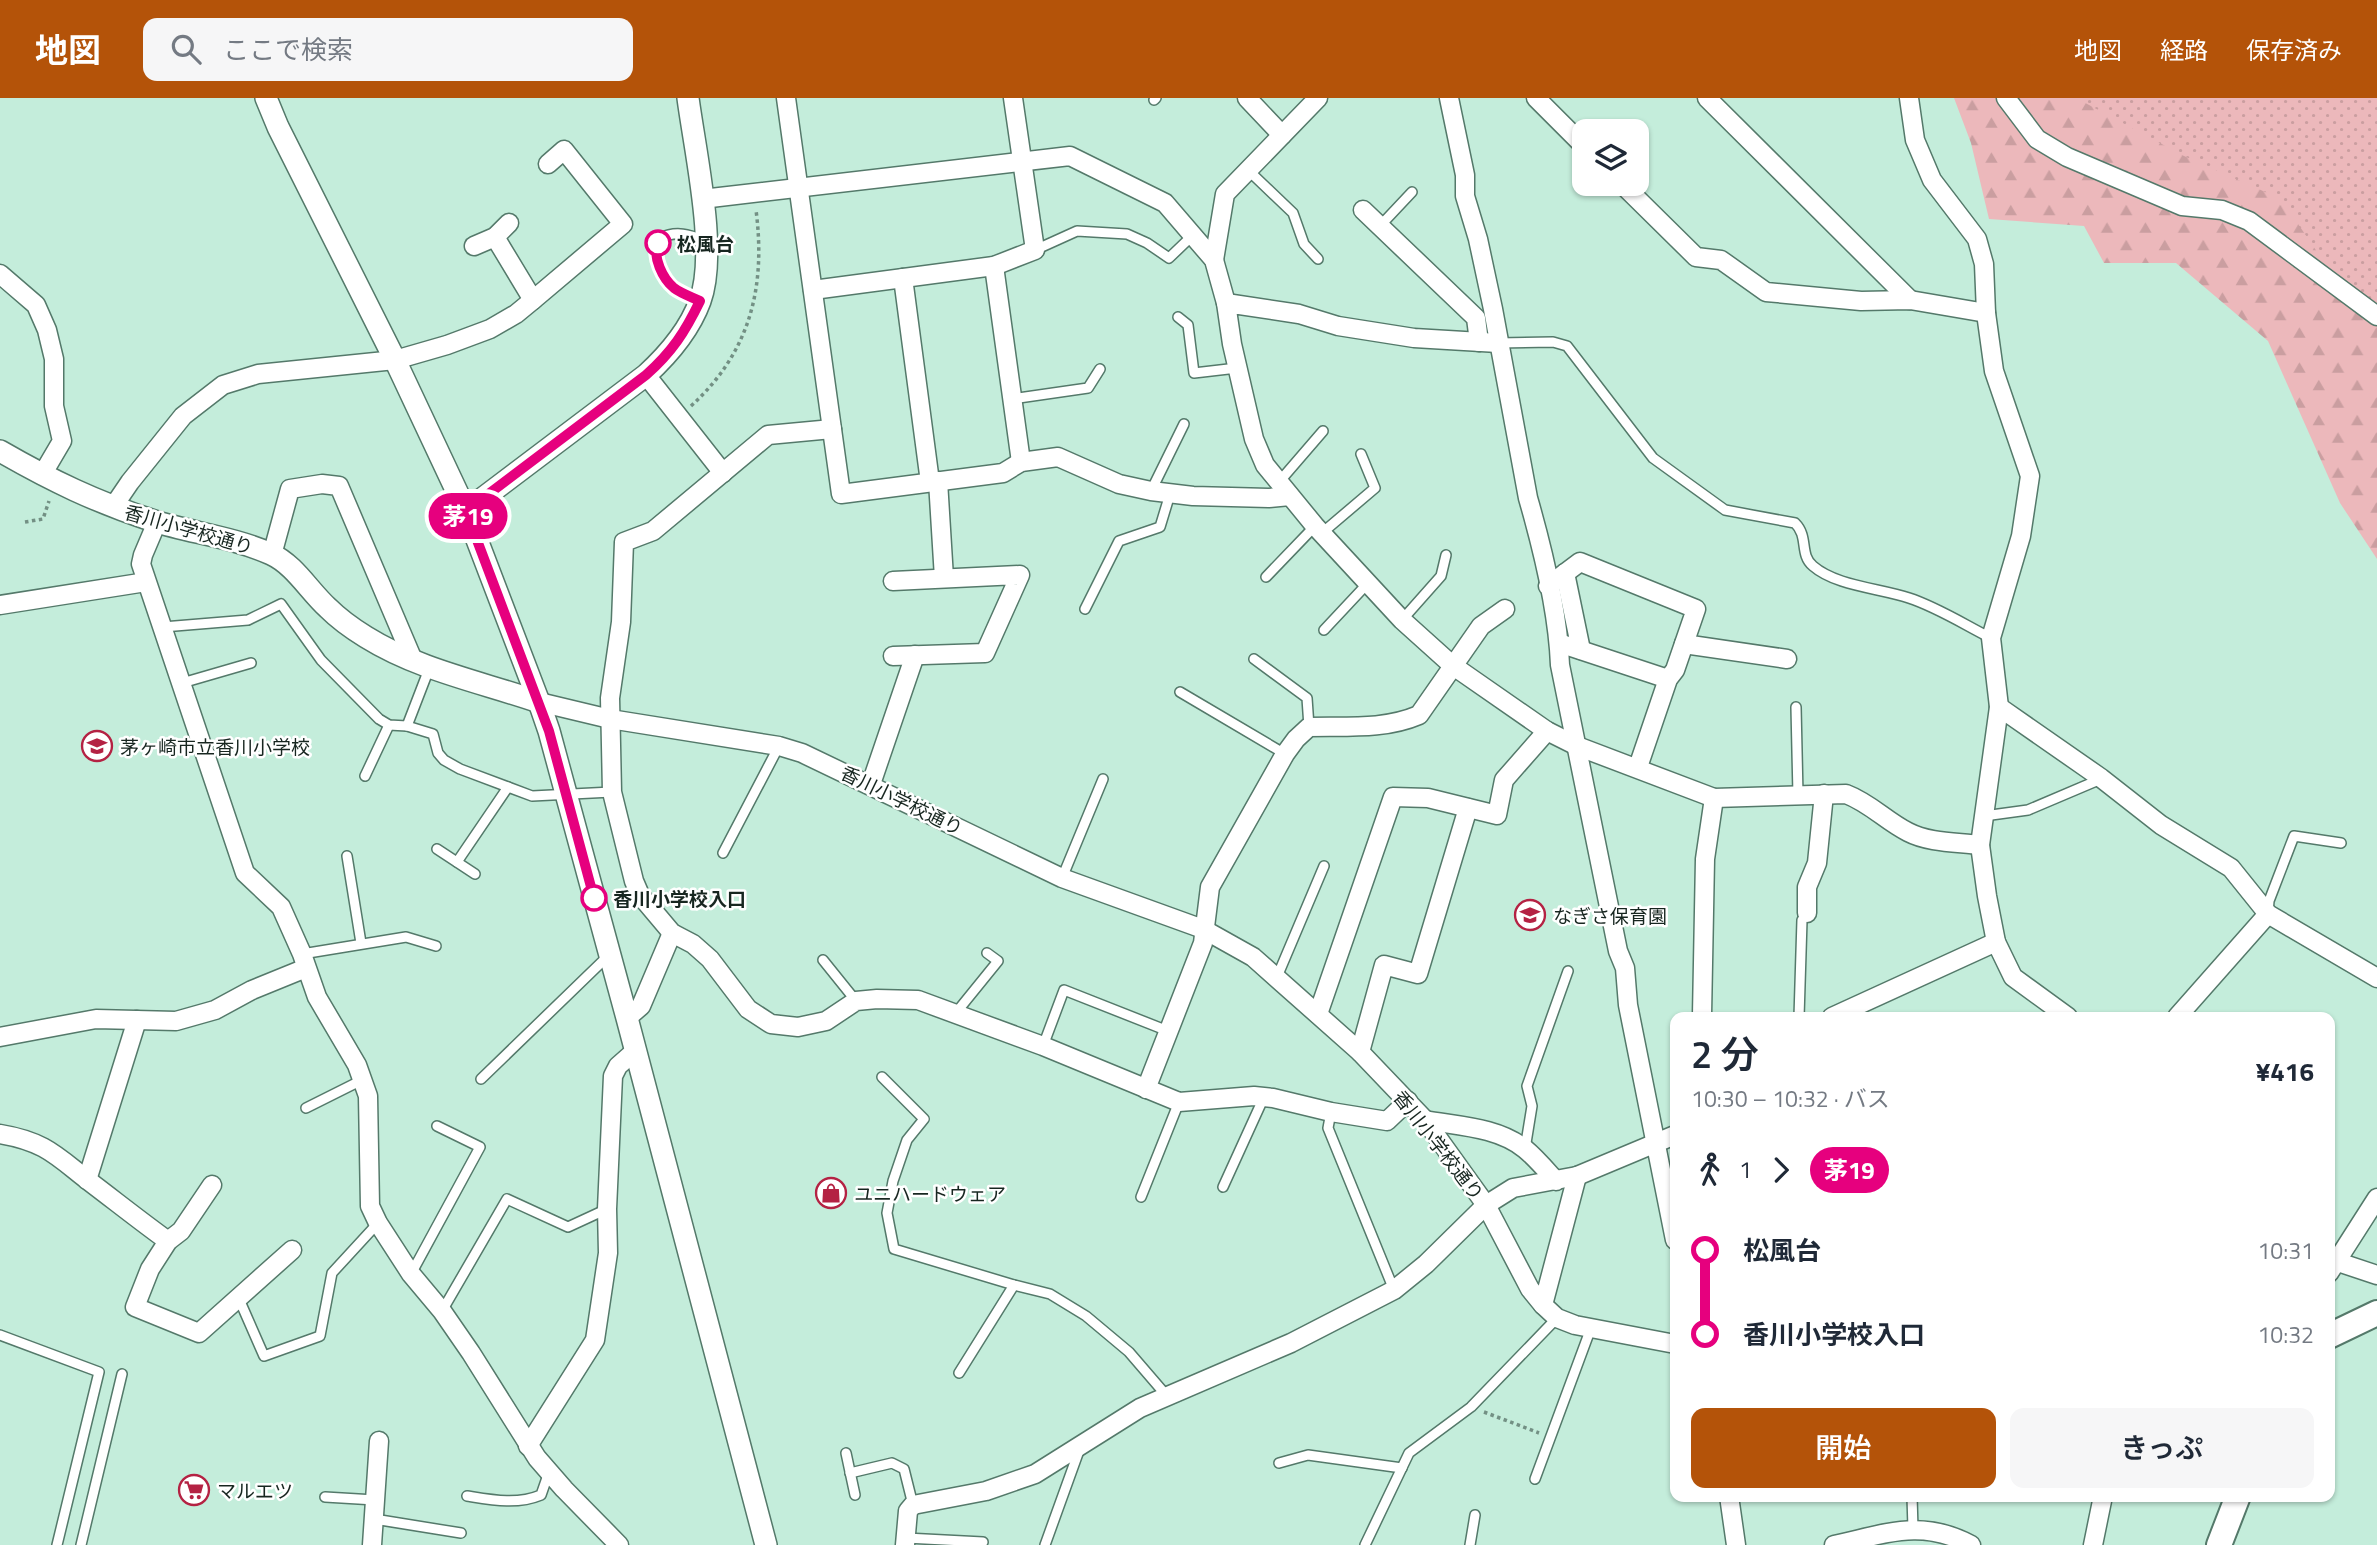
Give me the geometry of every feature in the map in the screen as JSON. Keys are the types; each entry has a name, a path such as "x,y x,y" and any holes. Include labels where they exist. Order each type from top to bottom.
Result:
{"main road":[{"path":"2335,1333 2377,1313"},
{"path":"2219,1545 2236,1502"}],"street":[{"path":"266,98 466,511 539,702 627,1018 765,1545"},
{"path":"466,511 646,375 667,356 687,329 700,301 706,273 707,241 688,98"},
{"path":"786,98 841,494 1003,473 1021,462 1058,457 1119,484 1170,494 1269,498 1284,489"},
{"path":"813,289 994,266 1035,250 1013,98"},
{"path":"1247,98 1282,135"},
{"path":"1318,98 1225,194 1214,260 1226,303 1237,368 1254,439 1265,465 1319,530 1402,620 1452,665 1547,731 1577,746 1714,797 1846,794 1863,801 1909,832 1930,839 1980,845"},
{"path":"1449,98 1465,176 1465,196 1478,239 1559,643 1560,665 1618,951 1625,968 1628,1006 1670,1216"},
{"path":"1536,98 1572,134"},
{"path":"1707,98 1910,300"},
{"path":"1909,98 1915,140 1932,180 1977,239 1984,264 1986,313 1994,371 2030,476 2021,536 1991,638 1999,707 1980,845 1996,942 2013,977 2061,1012"},
{"path":"2006,98 2036,139 2067,157 2182,206 2222,210 2249,220 2377,316"},
{"path":"113,507 183,416 223,385 258,374 395,360 447,345 491,328 516,314 623,224 564,150 548,164"},
{"path":"702,199 1070,156 1165,203 1214,260"},
{"path":"1634,196 1696,257 1721,260 1766,292 1861,301 1910,300 1986,313"},
{"path":"1363,210 1476,318 1479,342"},
{"path":"474,246 495,237 509,223"},
{"path":"495,237 533,300"},
{"path":"994,266 1021,462"},
{"path":"0,274 36,305 47,330 54,359 54,406 62,441 48,479"},
{"path":"903,278 934,482 944,578"},
{"path":"1226,303 1300,314 1338,326 1414,338 1498,343"},
{"path":"646,375 723,473"},
{"path":"832,429 768,435 653,531 624,542 621,622 610,698 612,792 634,881 640,895 672,933 693,944 710,959 748,1009 771,1024 798,1027 826,1021 856,1001 918,1000 1043,1046 1179,1102 1265,1097 1387,1121 1408,1101"},
{"name":"香川小学校通り","path":"0,451 48,479 113,507 157,522 220,537 272,555 288,565 329,610 366,637 421,664 539,702 610,719 779,746 871,784 1062,878 1203,929 1254,957 1278,976 1408,1101 1425,1120 1486,1205 1530,1289 1543,1305 1558,1318 1575,1325 1670,1343"},
{"path":"272,555 289,489 322,484 339,486 421,664"},
{"path":"157,522 141,564 245,873 281,907 317,997 356,1065 368,1096 370,1206 411,1274 442,1311 471,1353 528,1446 549,1472 619,1545"},
{"path":"1548,586 1580,562 1696,609 1675,670 1668,679 1638,767"},
{"path":"1565,573 1581,650"},
{"path":"893,580 1020,575 985,653 893,656"},
{"path":"0,605 146,582"},
{"path":"1146,1088 1203,943 1210,887 1296,739 1309,727 1384,725 1419,715 1481,626 1504,609"},
{"path":"1559,643 1668,679"},
{"path":"1684,645 1787,659"},
{"path":"871,784 915,655"},
{"path":"1999,707 2101,778 2161,825 2231,868 2267,914 2377,978"},
{"path":"1318,1014 1393,797 1428,798 1497,815 1504,780 1547,731"},
{"path":"1804,916 1807,887 1817,863 1824,794"},
{"path":"1702,1012 1705,859 1714,797"},
{"path":"1360,1052 1384,965 1418,974 1468,808"},
{"path":"2180,1012 2267,914"},
{"path":"627,1018 641,1006 672,933"},
{"path":"1845,1012 1996,942"},
{"path":"0,1037 96,1019 176,1021 215,1010 304,961"},
{"path":"88,1180 137,1020"},
{"path":"528,1446 595,1340 608,1253 607,1209 613,1076 618,1066 635,1051"},
{"path":"1425,1120 1484,1130 1506,1137 1525,1149 1556,1181"},
{"path":"0,1134 25,1138 57,1154 168,1241"},
{"path":"905,1542 908,1511 913,1506 986,1491 1035,1474 1140,1408 1292,1343 1394,1290 1426,1264 1486,1205 1513,1188 1577,1176 1670,1137"},
{"path":"1543,1305 1577,1176"},
{"path":"212,1185 181,1231 168,1241 150,1269 135,1307 199,1332 292,1250"},
{"path":"2335,1258 2377,1198"},
{"path":"2335,1265 2377,1275"},
{"path":"372,1545 379,1441"},
{"path":"1731,1502 1736,1545"},
{"path":"2093,1545 2102,1502"},
{"path":"1834,1545 1913,1529 1933,1530 1951,1540 1971,1545"}],"lane":[{"path":"1248,170 1293,214 1304,244 1318,259"},
{"path":"1380,226 1412,192"},
{"path":"1035,250 1077,231 1102,232 1127,234 1147,243 1169,258 1192,235"},
{"path":"700,301 672,287 659,266 654,250 660,238 671,233 707,241"},
{"path":"1178,317 1188,325 1194,373 1237,368"},
{"path":"1498,343 1553,342 1567,346 1653,458 1725,510 1795,523 1802,530 1805,555 1810,564 1828,577 1912,599 1991,638"},
{"path":"1012,399 1088,388 1100,369"},
{"path":"1152,491 1184,424"},
{"path":"1284,489 1323,431"},
{"path":"1266,577 1319,530 1375,488 1361,454"},
{"path":"1085,609 1119,541 1160,527 1170,494"},
{"path":"1402,620 1441,576 1446,555"},
{"path":"1324,630 1368,583"},
{"path":"163,627 248,620 281,604 321,660 379,719 389,724 433,734 438,753 444,760 460,769 532,796 612,792"},
{"path":"1254,659 1307,698 1309,727"},
{"path":"182,683 251,663"},
{"path":"407,726 421,664"},
{"path":"1180,692 1285,754"},
{"path":"1797,707 1798,795"},
{"path":"365,776 389,724"},
{"path":"723,853 779,746"},
{"path":"1984,816 2028,810 2101,778"},
{"path":"1062,878 1103,779"},
{"path":"457,862 508,787"},
{"path":"2267,914 2269,901 2294,836 2341,843"},
{"path":"437,849 475,874"},
{"path":"347,856 361,943"},
{"path":"1278,976 1324,866"},
{"path":"1799,1012 1804,916"},
{"path":"304,961 361,943 406,936 436,946"},
{"path":"955,1014 998,961 987,953"},
{"path":"481,1080 609,955"},
{"path":"823,960 856,1001"},
{"path":"1525,1149 1532,1106 1527,1086 1568,971"},
{"path":"1043,1046 1063,990 1168,1031"},
{"path":"882,1077 924,1119 907,1140 893,1181 887,1213 894,1249 1050,1294 1086,1316 1129,1352 1166,1395"},
{"path":"306,1108 362,1080"},
{"path":"1223,1187 1265,1097"},
{"path":"1141,1197 1179,1102"},
{"path":"1331,1112 1328,1128 1394,1290"},
{"path":"411,1274 480,1147 437,1126"},
{"path":"442,1311 507,1199 568,1227 607,1209"},
{"path":"239,1299 264,1356 320,1336 332,1273 378,1223"},
{"path":"959,1373 1014,1285"},
{"path":"1365,1545 1409,1453 1471,1407 1558,1318"},
{"path":"1535,1479 1591,1328"},
{"path":"0,1335 99,1372 57,1545"},
{"path":"80,1545 122,1374"},
{"path":"1045,1545 1081,1443"},
{"path":"846,1453 855,1495"},
{"path":"1279,1463 1308,1455 1402,1468"},
{"path":"850,1473 892,1463 904,1469 913,1506"},
{"path":"467,1496 498,1501 531,1499 541,1495 549,1472"},
{"path":"324,1497 461,1533"},
{"path":"1912,1502 1913,1529"},
{"path":"1470,1545 1475,1514"},
{"path":"905,1542 983,1542"}],"path":[{"path":"679,417 705,393 730,361 750,319 759,278 760,243 753,193"},
{"path":"25,522 43,519 48,479"},
{"path":"1471,1407 1550,1437"}],"green space":[{"path":"1954,98 2076,98 2184,156 2281,199 2358,312 2377,322 2377,559 2340,503 2268,341 2176,263 2104,263 2084,226 1989,219 1971,143"},
{"path":"2041,98 2377,98 2377,305"}],"bus line":[{"name":"茅19","path":"594,898 549,731 466,511 646,375 667,356 687,329 700,301 672,287 659,266 654,250 658,243"}],"place":[{"name":"松風台","path":"658,243"},
{"name":"茅ヶ崎市立香川小学校","path":"97,746"},
{"name":"香川小学校入口","path":"594,898"},
{"name":"なぎさ保育園","path":"1530,915"},
{"name":"ユニハードウェア","path":"831,1193"},
{"name":"マルエツ","path":"194,1490"}]}
